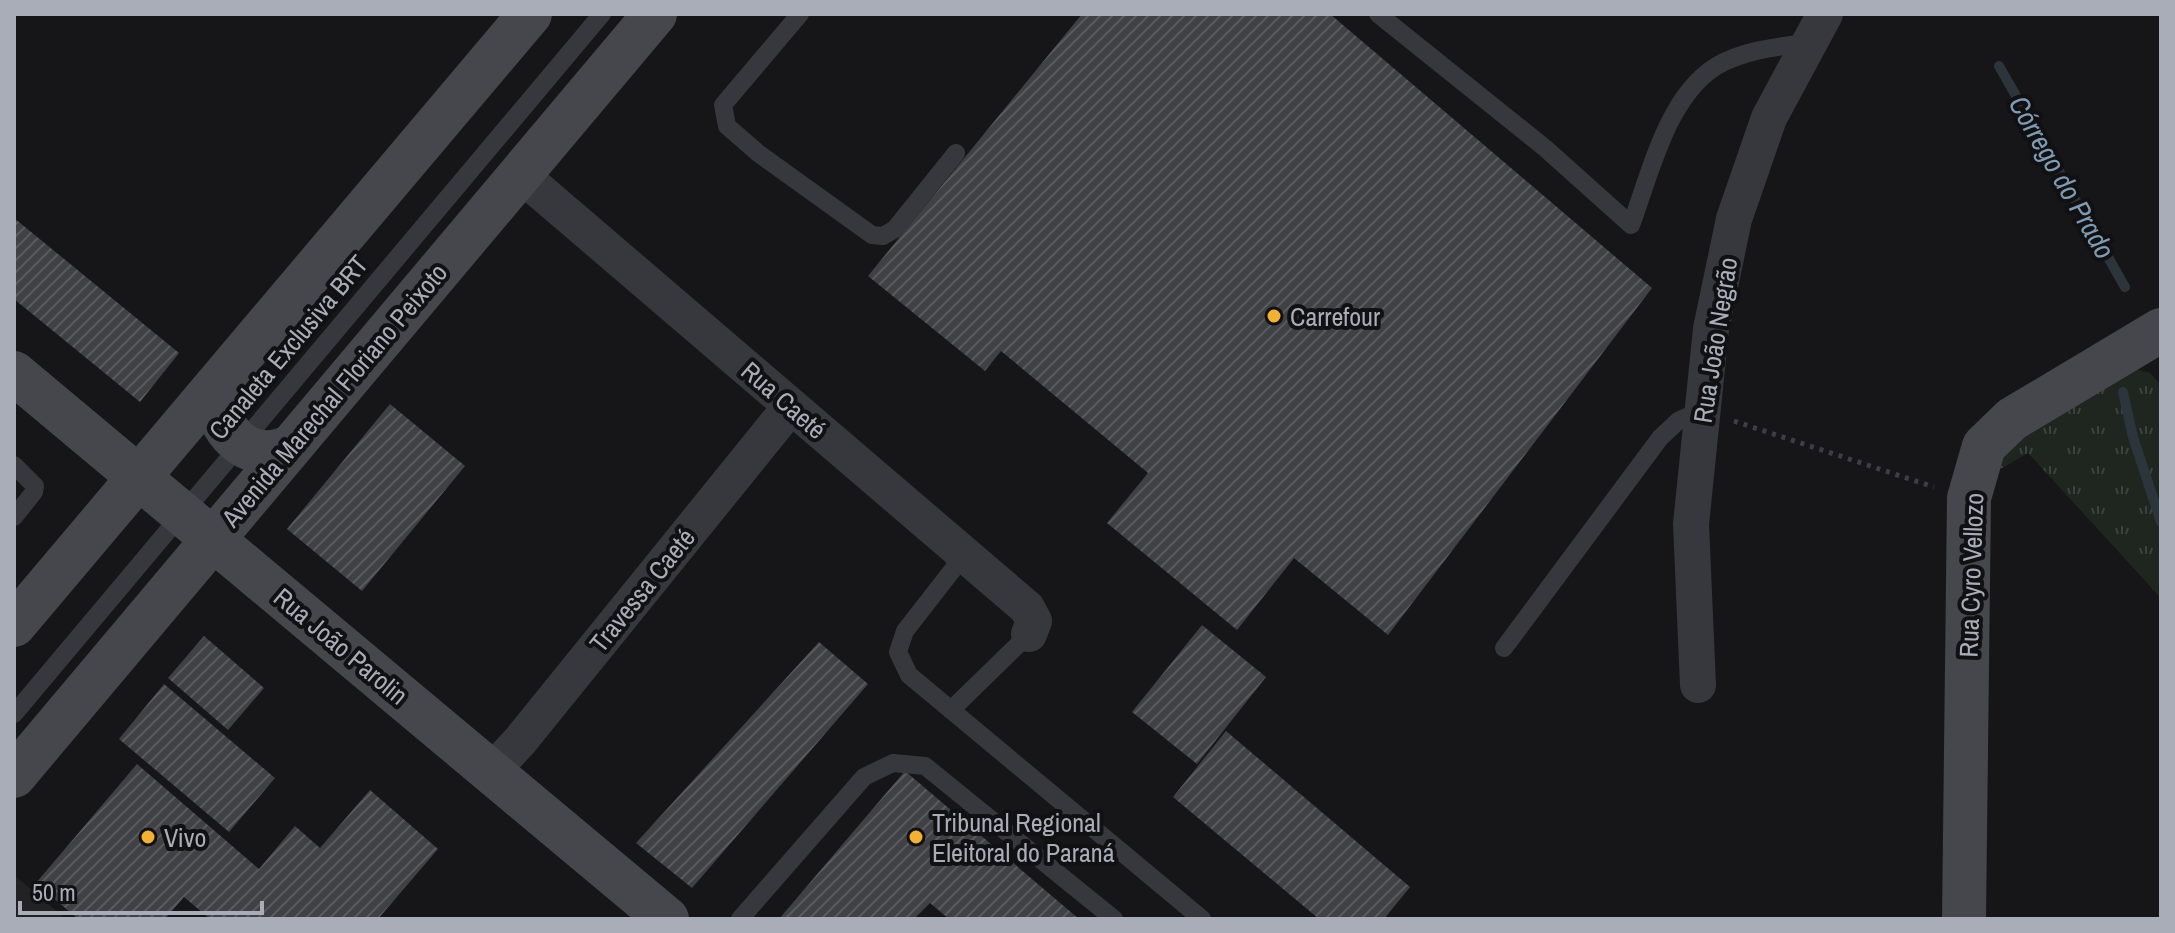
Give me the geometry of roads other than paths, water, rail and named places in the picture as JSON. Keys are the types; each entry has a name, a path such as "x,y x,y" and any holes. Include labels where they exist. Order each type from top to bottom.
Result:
{"street":[{"path":"14,625 530,14"},
{"name":"Avenida Marechal Floriano Peixoto","path":"14,776 198,527 291,446 655,14"},
{"name":"Rua João Negrão","path":"1698,685 1691,524 1711,329 1734,219 1769,118 1818,28"},
{"name":"Rua Caeté","path":"520,174 1027,608 1034,621 1029,634"},
{"name":"Rua Cyro Vellozo","path":"1964,919 1969,498 1984,446 2012,419 2161,330"},
{"name":"Rua João Parolin","path":"14,373 667,919"},
{"path":"215,387 214,408 224,429 240,444 258,452 277,454 291,446"},
{"name":"Travessa Caeté","path":"491,772 520,741 791,406"}],"lane":[{"name":"Canaleta Exclusiva BRT","path":"14,714 198,527 240,444 602,14"},
{"path":"800,14 723,105 727,126 758,153 872,235 883,236 895,229 956,153"},
{"path":"1378,14 1545,148 1631,225 1678,102 1722,63 1818,28"},
{"path":"1504,648 1660,438 1678,421 1702,410"},
{"path":"14,465 35,486 34,492 14,517"},
{"path":"965,554 905,631 898,652 909,675 1202,919"},
{"path":"951,710 1029,634"},
{"path":"740,919 864,777 893,763 925,766 1114,919"}],"waterway":[{"name":"Córrego do Prado","path":"1999,66 2125,287"},
{"name":"Córrego do Prado","path":"2123,392 2133,437 2161,522"}],"place":[{"name":"Carrefour","path":"1274,316"},
{"name":"Vivo","path":"148,837"},
{"name":"Tribunal Regional Eleitoral do Paraná","path":"916,837"}]}
